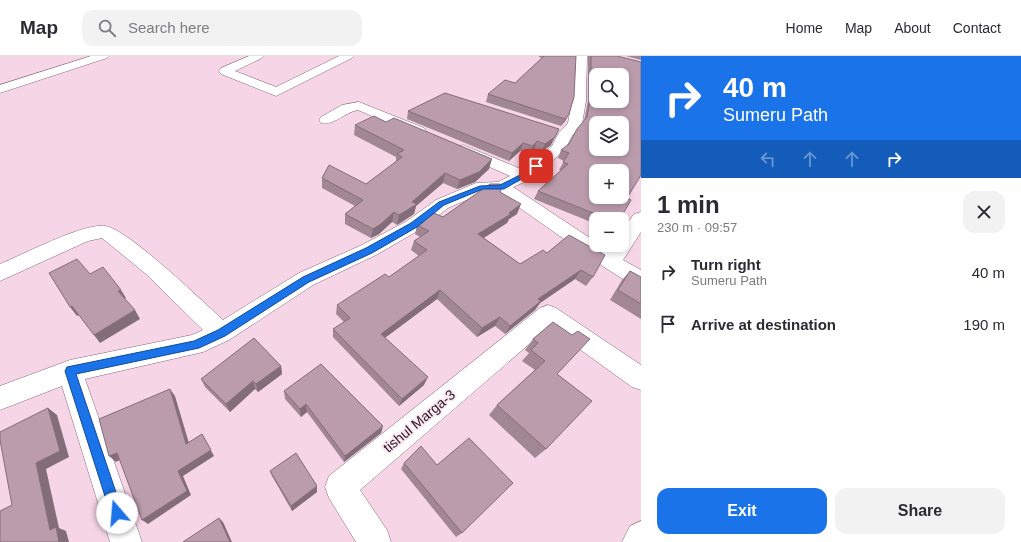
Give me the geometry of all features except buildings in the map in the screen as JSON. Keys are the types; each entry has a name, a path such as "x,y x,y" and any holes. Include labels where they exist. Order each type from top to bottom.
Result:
{"street":[{"path":"0,89 103,56"},
{"path":"258,56 225,71 276,92 348,56"},
{"path":"0,398 70,371 195,345 221,333 306,280 369,250 414,225 442,204 482,187 501,187 523,176 559,148 558,132 575,124 579,101 581,56"},
{"path":"326,120 347,108 359,106 430,136"},
{"path":"451,146 523,176"},
{"path":"501,187 611,262 641,280"},
{"path":"611,262 641,218"},
{"path":"0,274 82,236 94,232 105,232 114,237 152,269 221,333"},
{"name":"tishul Marga-3","path":"375,542 340,487 548,314 641,380"},
{"path":"70,371 126,542"},
{"path":"638,542 641,537"}],"route":[{"path":"117,513 70,371 195,345 221,333 306,280 369,250 414,225 442,204 482,187 501,187 523,176 536,166"}]}
